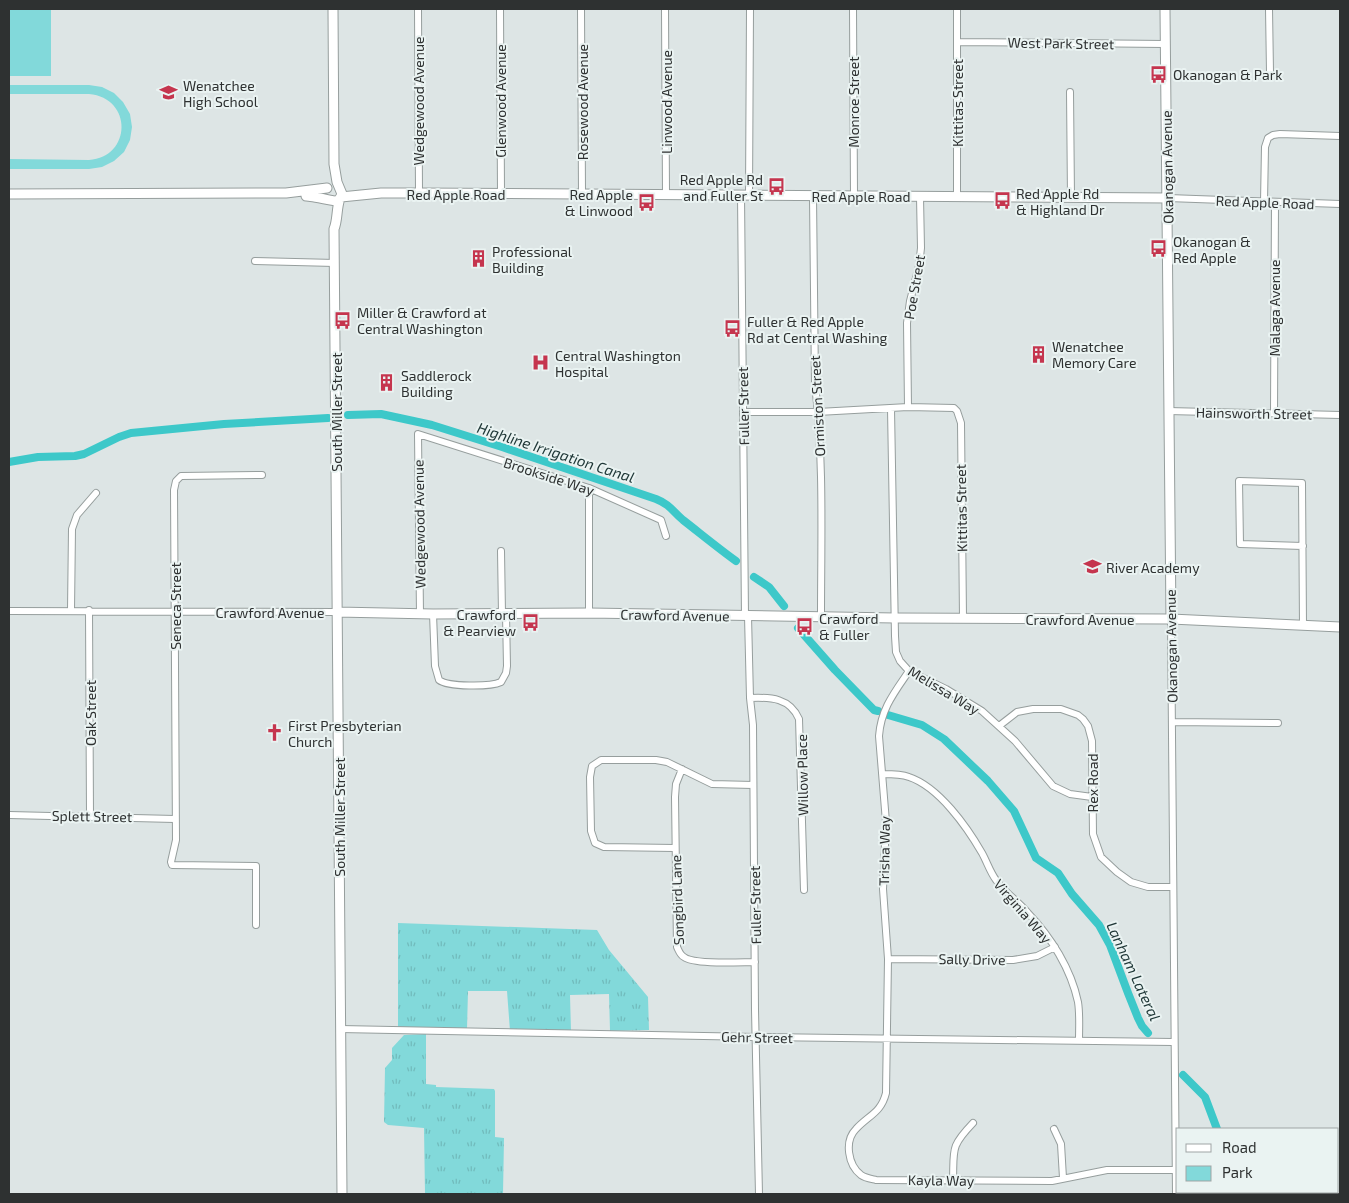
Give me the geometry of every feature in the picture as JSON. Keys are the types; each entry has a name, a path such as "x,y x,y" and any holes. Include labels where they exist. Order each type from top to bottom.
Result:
{"street":[{"name":"South Miller Street","path":"333,9 334,164 336,182 340,193 334,229 334,263 342,1194"},
{"name":"Wedgewood Avenue","path":"418,9 419,193"},
{"name":"Glenwood Avenue","path":"500,9 501,194"},
{"name":"Rosewood Avenue","path":"581,9 582,194"},
{"name":"Linwood Avenue","path":"665,9 666,195"},
{"name":"Fuller Street","path":"750,9 745,195 743,412 746,616 753,725 759,1194"},
{"name":"Monroe Street","path":"853,9 854,196"},
{"name":"Kittitas Street","path":"957,9 957,197"},
{"name":"Okanogan Avenue","path":"1165,9 1176,1194"},
{"path":"1269,9 1270,72"},
{"name":"West Park Street","path":"957,42 1165,44"},
{"path":"1070,92 1071,198"},
{"path":"1264,202 1265,147 1268,138 1274,134 1340,136"},
{"name":"South Miller Street","path":"328,188 334,164"},
{"path":"9,194 286,193 328,188 334,185 340,193 334,201 286,193"},
{"path":"328,188 326,195 329,200"},
{"name":"Red Apple Road","path":"340,193 1168,198 1340,204"},
{"name":"Ormiston Street","path":"813,196 814,374 818,412 821,617"},
{"name":"Poe Street","path":"908,407 907,323 921,248 920,197"},
{"name":"South Miller Street","path":"329,200 331,224 334,229"},
{"name":"Malaga Avenue","path":"1274,413 1275,202"},
{"path":"255,260 334,263"},
{"name":"Kittitas Street","path":"908,407 954,408 957,410 960,423 963,618"},
{"path":"743,412 818,412 908,407"},
{"path":"891,409 895,618"},
{"name":"Hainsworth Street","path":"1168,411 1340,415"},
{"name":"Wedgewood Avenue","path":"418,434 420,614"},
{"name":"Brookside Way","path":"418,434 589,488 661,520 666,536"},
{"name":"Seneca Street","path":"256,925 256,866 172,865 171,862 176,840 174,490 176,481 181,476 262,475"},
{"path":"1303,546 1240,544 1239,481 1302,483 1303,546 1303,625"},
{"path":"589,488 589,613"},
{"path":"72,610 72,529 77,516 96,493"},
{"path":"433,614 435,666 439,680 449,684 490,685 501,682 506,673 501,551"},
{"name":"Crawford Avenue","path":"9,611 89,610 420,614 589,613 895,618 1171,619 1340,627"},
{"name":"Oak Street","path":"89,610 90,816"},
{"name":"Melissa Way","path":"895,618 896,652 900,661 909,671 961,697 999,726 1031,759 1053,786 1070,794 1092,797"},
{"name":"Trisha Way","path":"887,1039 888,959 883,889 886,838 883,774 878,749 881,721 886,704 909,671"},
{"name":"Willow Place","path":"750,698 766,697 780,700 795,710 799,719 804,890"},
{"name":"Rex Road","path":"999,726 1017,712 1033,709 1061,709 1078,715 1088,726 1091,733 1093,834 1101,857 1131,882 1148,887 1174,887"},
{"path":"1172,722 1278,723"},
{"path":"676,848 604,847 595,843 591,831 590,777 592,766 601,760 662,760 712,784 753,785"},
{"name":"Songbird Lane","path":"682,769 676,790 679,952 685,958 696,961 755,962"},
{"name":"Virginia Way","path":"883,774 899,774 912,777 943,800 976,843 1000,887 1031,916 1069,973 1078,1003 1079,1040"},
{"name":"Splett Street","path":"9,815 176,819"},
{"name":"Sally Drive","path":"888,959 1012,960 1037,956 1054,948"},
{"name":"Gehr Street","path":"340,1029 756,1037 1174,1042"},
{"name":"Kayla Way","path":"887,1039 884,1104 854,1130 849,1144 851,1161 862,1175 876,1180 1052,1181 1107,1170 1175,1170"},
{"path":"953,1181 954,1148 958,1139 973,1123"},
{"path":"1054,1129 1061,1144 1063,1178"}],"green space":[{"path":"9,9 51,9 51,76 9,76"},
{"path":"9,85 89,85 102,87 114,93 123,102 130,114 132,127 130,140 124,152 114,161 102,167 89,169 9,169 9,159 89,160 103,156 113,149 119,139 122,127 120,116 114,106 103,98 89,94 9,94"},
{"path":"398,923 597,930 609,950 648,997 649,1030 610,1031 609,994 570,995 571,1031 510,1031 507,991 468,991 467,1029 398,1029"},
{"path":"426,1034 426,1084 436,1085 436,1087 494,1089 495,1091 495,1137 504,1138 503,1194 425,1194 424,1128 388,1125 384,1122 385,1068 392,1060 392,1048 404,1035"}],"waterway":[{"name":"Highline Irrigation Canal","path":"348,415 381,414 432,425 656,499 668,506 736,561"},
{"name":"Highline Irrigation Canal","path":"9,462 38,457 84,454 131,433 224,424 328,418"},
{"name":"Highline Irrigation Canal","path":"754,577 769,587 784,606"},
{"name":"Lanham Lateral","path":"798,628 835,670 874,710 878,711"},
{"name":"Lanham Lateral","path":"888,715 922,725 944,739 988,781 1014,811 1036,858 1058,873 1072,894 1099,925 1110,945 1138,1018 1148,1033"},
{"name":"Lanham Lateral","path":"1183,1075 1205,1097 1217,1128"}],"place":[{"name":"Okanogan & Park","path":"1159,74"},
{"name":"Wenatchee High School","path":"169,93"},
{"name":"Red Apple Rd and Fuller St","path":"777,187"},
{"name":"Red Apple Rd & Highland Dr","path":"1002,201"},
{"name":"Red Apple & Linwood","path":"647,202"},
{"name":"Okanogan & Red Apple","path":"1159,249"},
{"name":"Professional Building","path":"478,259"},
{"name":"Miller & Crawford at Central Washington","path":"343,320"},
{"name":"Fuller & Red Apple Rd at Central Washing","path":"733,329"},
{"name":"Wenatchee Memory Care","path":"1038,354"},
{"name":"Central Washington Hospital","path":"541,363"},
{"name":"Saddlerock Building","path":"387,383"},
{"name":"River Academy","path":"1092,567"},
{"name":"Crawford & Pearview","path":"530,622"},
{"name":"Crawford & Fuller","path":"805,626"},
{"name":"First Presbyterian Church","path":"274,733"}]}
